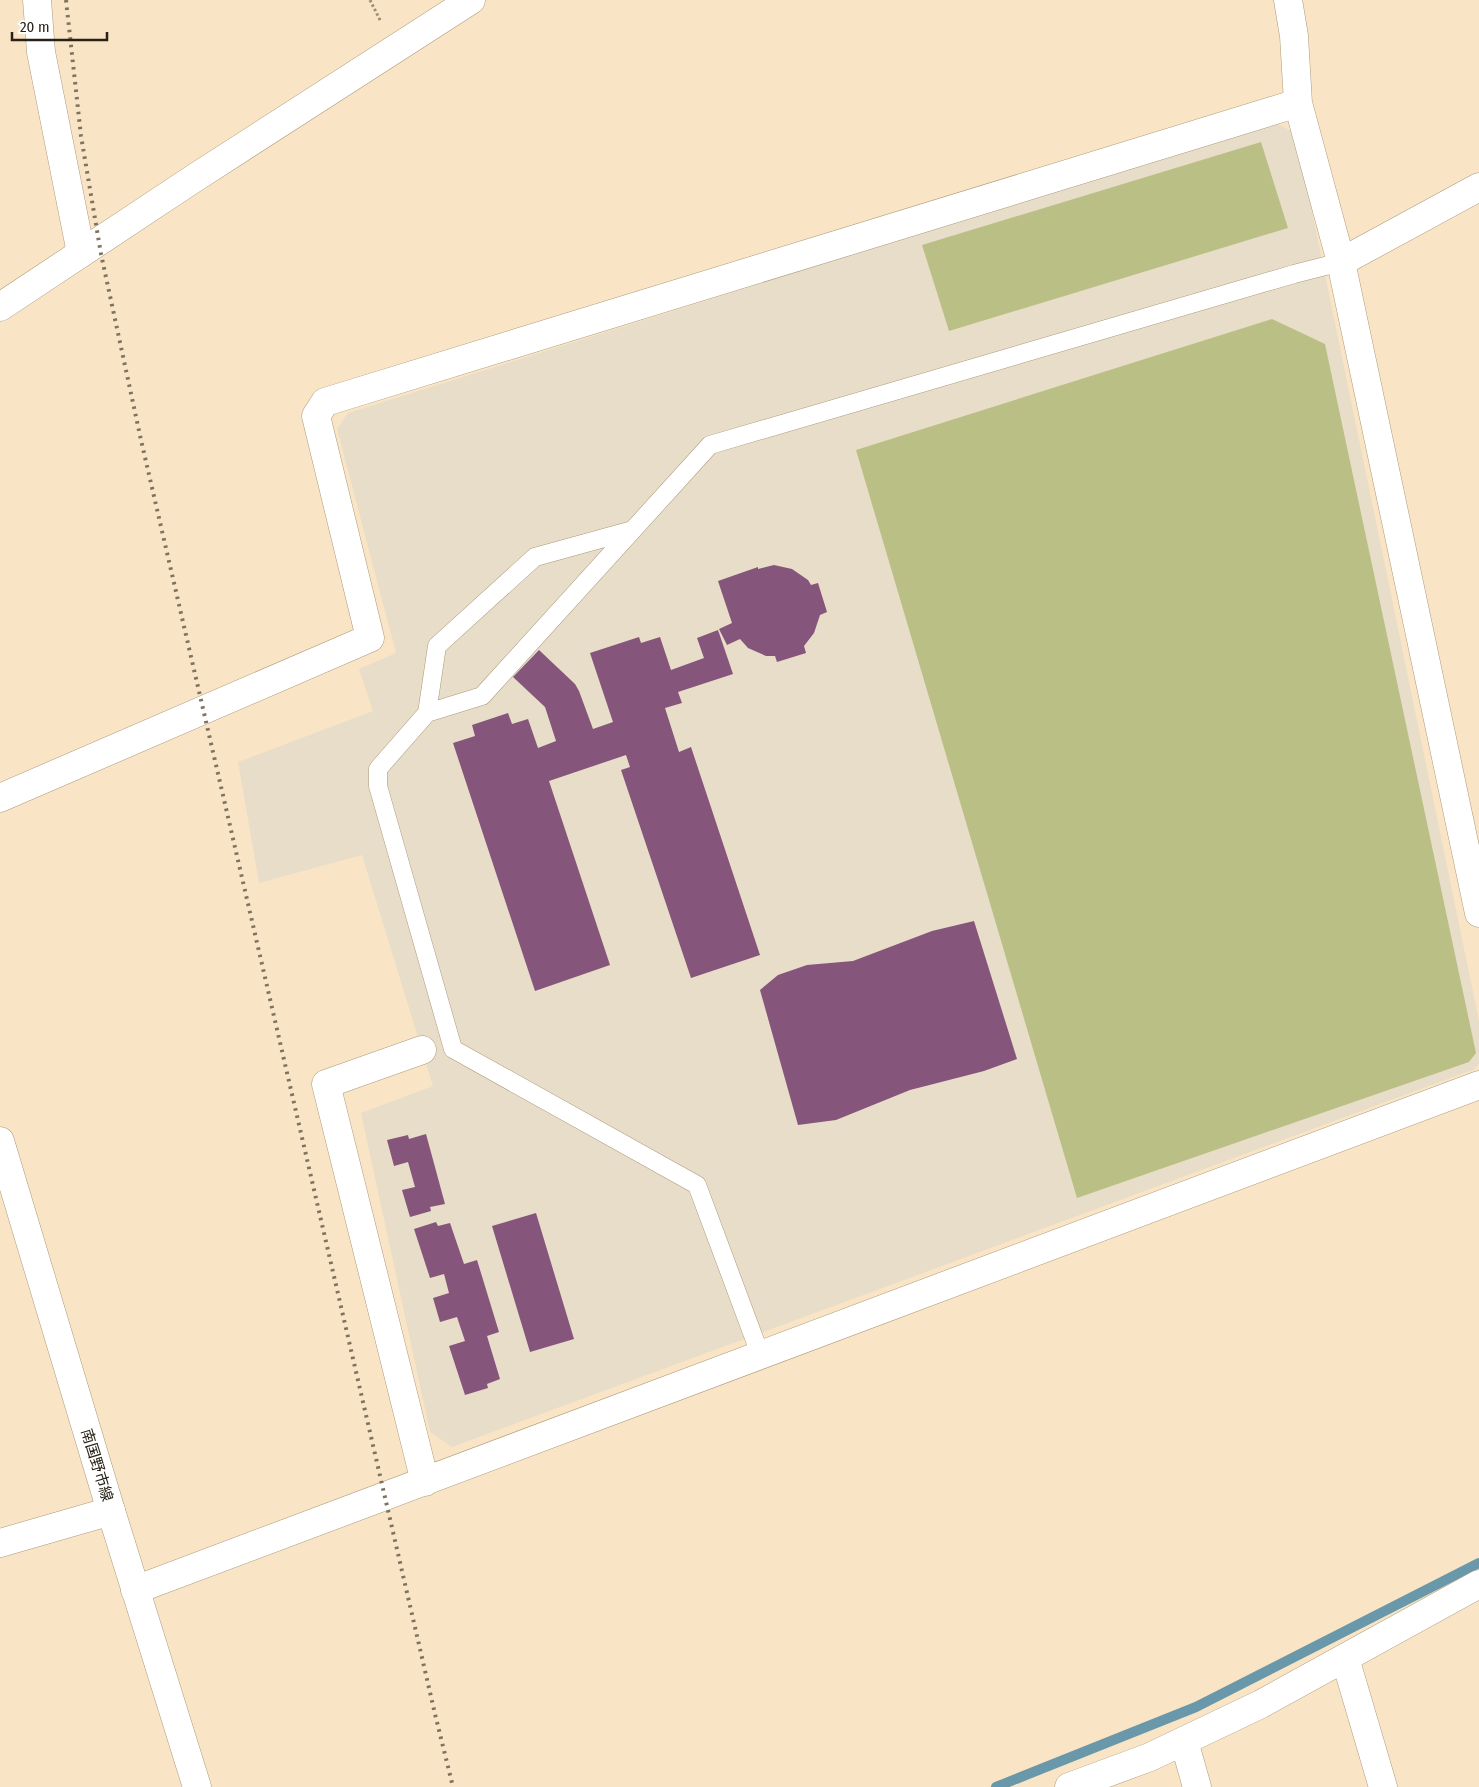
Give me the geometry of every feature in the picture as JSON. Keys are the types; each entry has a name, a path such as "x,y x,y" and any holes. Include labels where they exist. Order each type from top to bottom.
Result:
{"street":[{"path":"37,0 41,52 82,253"},
{"path":"0,307 471,0"},
{"path":"1288,0 1294,36 1298,103 1341,262 1479,913"},
{"path":"0,798 370,638 316,416 325,402 1298,103"},
{"path":"1341,262 1479,187"},
{"path":"422,1050 326,1084 424,1482"},
{"path":"136,1590 1479,1085"},
{"name":"南国野市線","path":"0,1141 111,1511 197,1787"},
{"path":"0,1543 111,1511"},
{"path":"1069,1787 1150,1757 1261,1704 1479,1584"},
{"path":"1345,1658 1383,1787"},
{"path":"1184,1741 1197,1787"}],"lane":[{"path":"760,1354 697,1185 453,1049 378,786 378,769 427,713 482,696 710,445 1341,262"},
{"path":"427,713 437,646 535,557 633,530"},
{"path":"422,1050 451,1042"}],"shaded area":[{"path":"1275,122 1296,134 1479,1021 1479,1064 1475,1069 452,1447 430,1432 361,1113 433,1086 362,855 259,883 238,762 373,711 359,669 396,653 337,429 348,413"}],"green space":[{"path":"1261,142 1288,228 949,331 922,245"},
{"path":"1272,319 1325,344 1476,1053 1469,1062 1077,1198 856,450"}],"building":[{"path":"774,565 792,569 808,580 811,585 818,583 827,612 820,615 814,633 804,646 806,653 777,662 775,656 766,656 748,648 740,639 727,645 719,629 732,623 718,581 758,567 758,569"},
{"path":"718,630 733,674 678,692 682,703 665,708 679,752 691,747 760,955 691,978 621,770 630,767 626,755 549,781 610,965 535,991 453,743 475,736 472,725 508,713 512,724 528,719 538,748 556,741 545,707 513,677 539,650 575,684 593,729 613,722 590,653 639,637 641,643 660,637 671,670 704,658 697,638"},
{"path":"974,921 1017,1059 984,1071 910,1090 836,1120 798,1125 760,990 778,975 807,965 853,961 932,931"},
{"path":"426,1134 445,1204 430,1207 431,1211 410,1217 402,1190 415,1187 408,1162 394,1166 387,1140 408,1135 409,1139"},
{"path":"536,1213 574,1339 530,1352 492,1226"},
{"path":"436,1222 438,1226 450,1223 464,1264 477,1260 499,1332 487,1336 500,1379 487,1384 488,1388 465,1395 449,1346 465,1341 457,1317 440,1322 433,1298 449,1293 444,1274 430,1278 414,1229"}],"waterway":[{"path":"996,1787 1196,1707 1479,1563"}],"railway":[{"path":"66,0 81,136 101,254 141,440 453,1787"}]}
